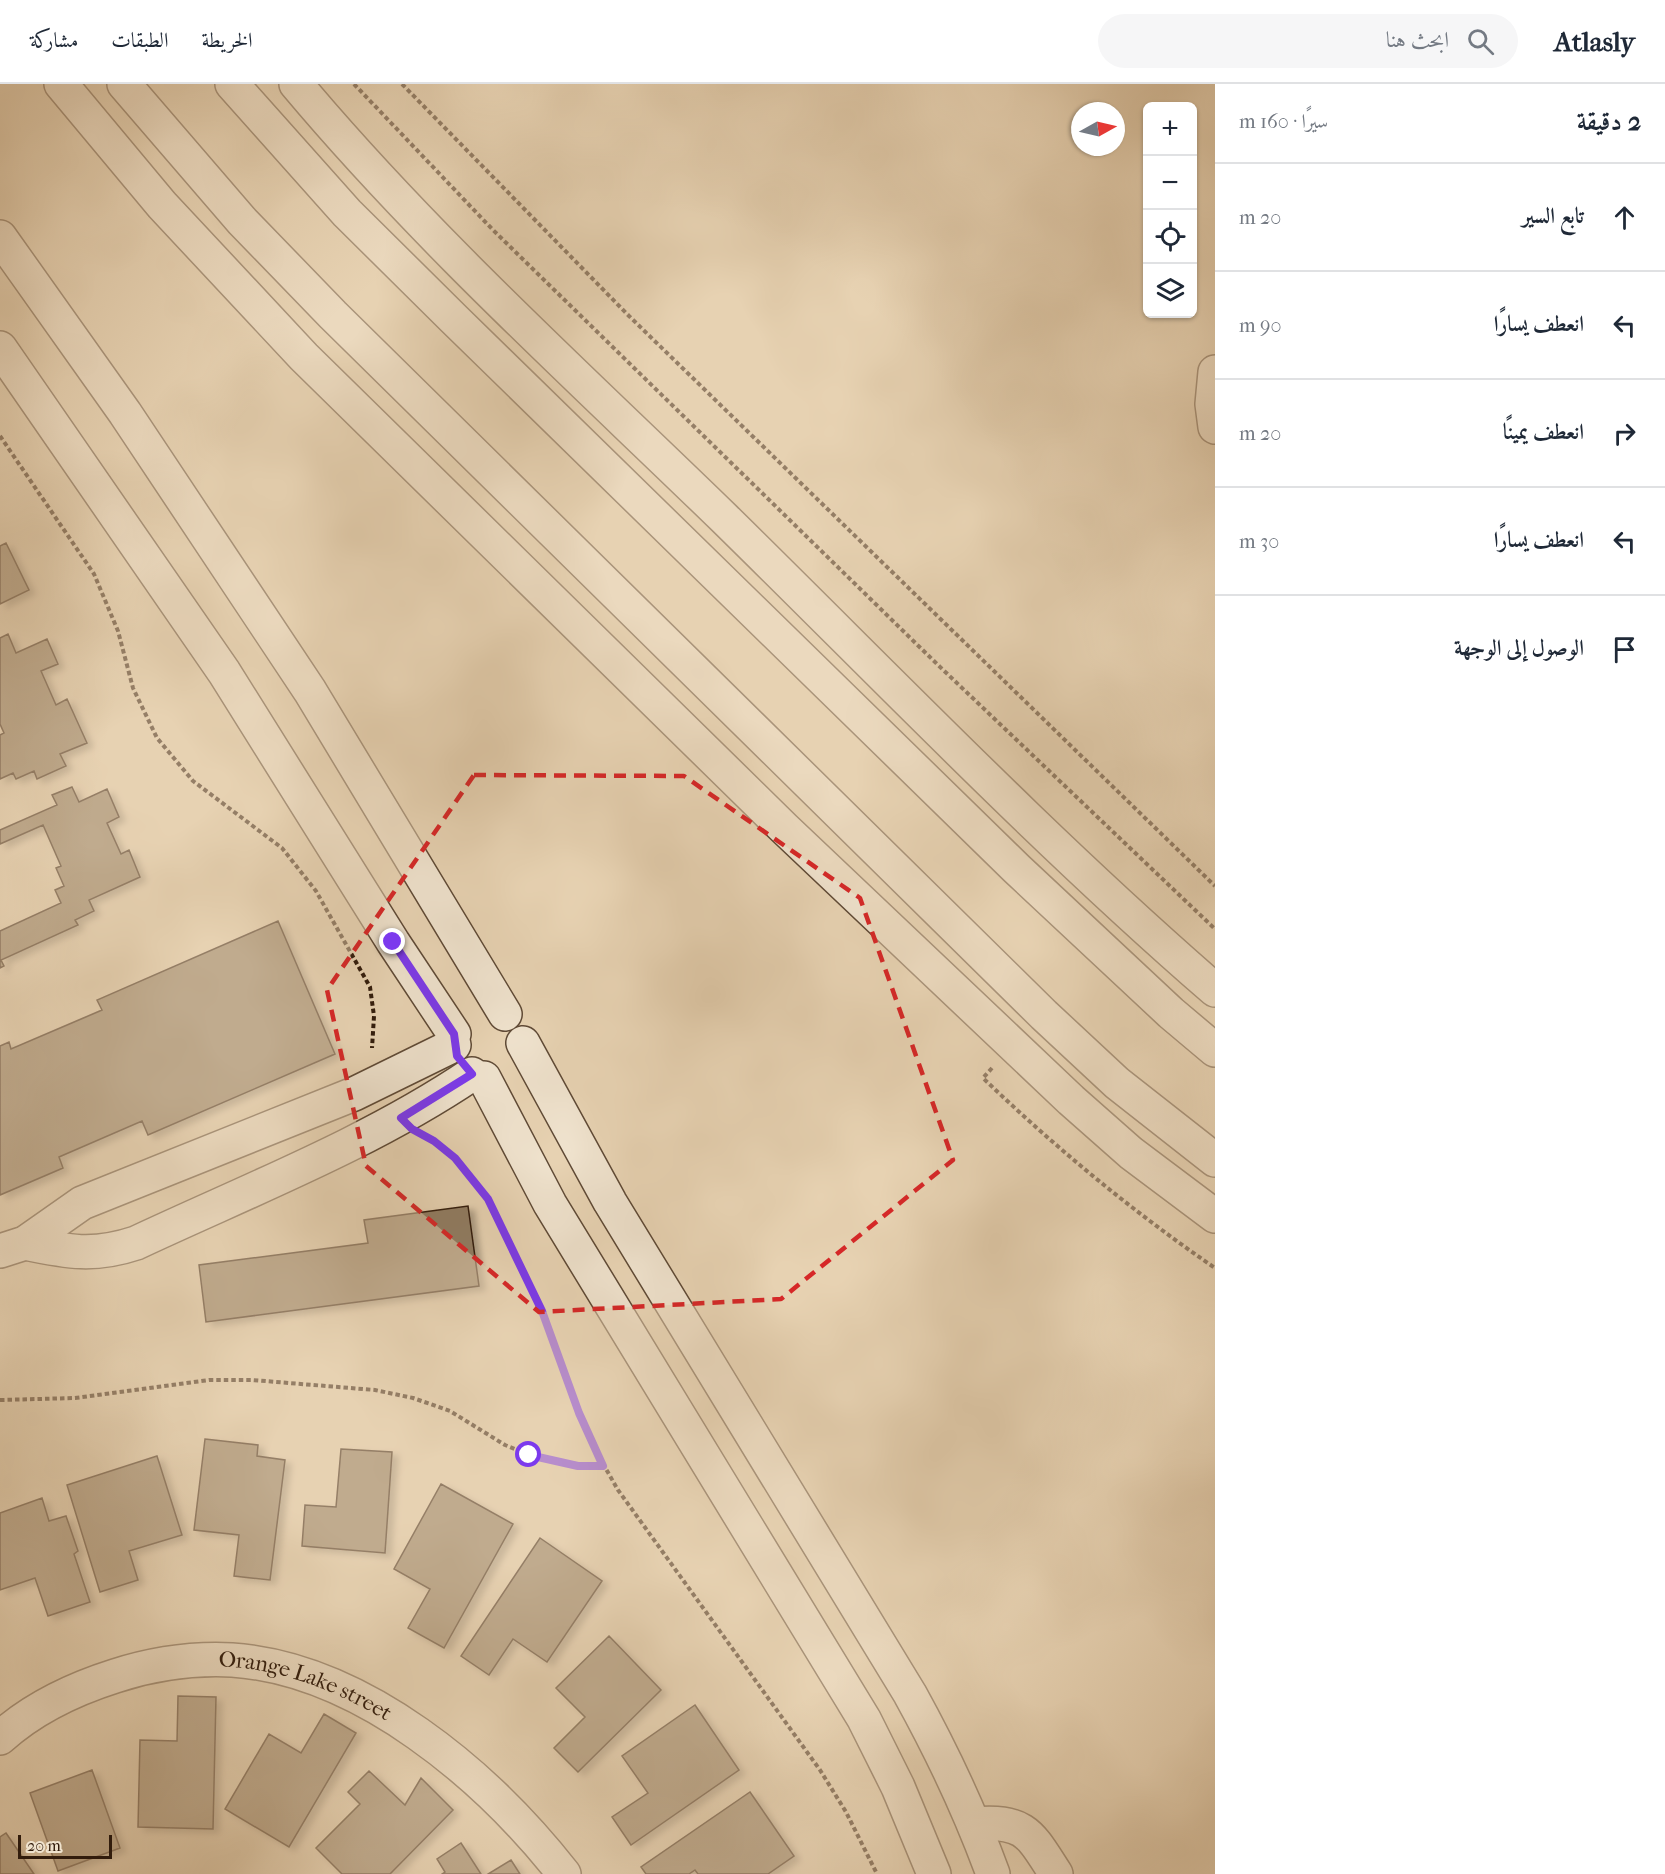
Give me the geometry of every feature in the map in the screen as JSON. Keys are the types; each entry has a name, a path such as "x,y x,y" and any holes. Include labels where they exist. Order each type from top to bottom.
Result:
{"street":[{"path":"61,84 162,205 296,348 784,828 1131,1153 1215,1216"},
{"path":"124,84 243,221 333,315 1044,1015 1117,1083 1215,1160"},
{"path":"232,84 347,213 445,311 1017,869 1171,1013 1215,1050"},
{"path":"296,84 439,240 844,636 944,739 1047,839 1215,990"},
{"path":"0,237 125,412 310,691 505,1014 514,1021 523,1043 610,1202 910,1694 944,1758 974,1824 993,1874"},
{"path":"0,348 224,672 454,1039 457,1056 478,1076 550,1204 864,1719 898,1787 934,1874"},
{"path":"1215,372 1212,404 1215,427"},
{"path":"784,828 818,792"},
{"path":"13,1247 82,1203 377,1084 454,1039 471,1014 482,1010 505,1014"},
{"path":"1013,1044 1044,1015"},
{"path":"13,1247 73,1253 116,1250 136,1243 401,1118 478,1076 496,1077 507,1073 521,1054 523,1043"},
{"name":"Orange Lake street","path":"0,1738 48,1704 92,1683 137,1669 185,1661 233,1660 281,1670 328,1685 375,1708 419,1734 499,1799 535,1837 564,1874"},
{"path":"974,1824 1002,1822 1024,1831 1036,1842 1056,1874"}],"path":[{"path":"354,84 493,230 938,665 1215,929"},
{"path":"402,84 629,316 1215,886"},
{"path":"0,436 94,574 118,631 133,688 157,738 193,781 282,848 316,891 334,921 370,987 374,1016 372,1057 377,1084"},
{"path":"1013,1044 983,1078 1038,1131 1097,1181 1215,1268"},
{"path":"401,1118 412,1129 434,1141 455,1158 488,1199 542,1311 579,1413 603,1466 820,1770 846,1812 877,1874"},
{"path":"0,1400 75,1398 209,1380 252,1380 375,1390 413,1398 450,1411 505,1445 529,1455 578,1466 603,1466"}],"highlighted area":[{"path":"474,775 684,776 860,898 953,1160 781,1299 539,1312 366,1166 327,990"}],"building":[{"path":"6,543 29,590 0,604 0,546"},
{"path":"8,634 16,653 47,639 58,664 41,671 56,705 67,699 87,743 60,754 66,766 37,779 34,771 16,779 13,773 0,779 0,735 4,733 0,724 0,638"},
{"path":"72,787 79,802 107,789 119,817 107,823 121,854 129,850 140,877 89,900 94,911 75,920 78,925 1,960 4,966 0,968 0,931 61,903 55,890 64,886 56,868 61,866 43,825 0,844 0,830 57,805 52,795"},
{"path":"278,921 335,1054 148,1135 142,1121 59,1157 63,1168 0,1195 0,1046 9,1042 11,1049 102,1010 97,1000"},
{"path":"468,1206 479,1286 206,1322 199,1265 368,1243 364,1220"},
{"path":"205,1439 258,1445 257,1456 285,1460 270,1580 234,1576 239,1535 194,1530"},
{"path":"341,1449 392,1452 385,1553 302,1546 305,1505 336,1507"},
{"path":"157,1456 182,1535 129,1551 138,1580 100,1592 67,1485"},
{"path":"441,1484 513,1524 444,1648 408,1628 430,1589 394,1569"},
{"path":"42,1498 49,1521 66,1516 78,1551 74,1554 90,1602 48,1616 35,1578 0,1590 0,1513"},
{"path":"540,1538 602,1581 547,1662 513,1639 489,1675 461,1656"},
{"path":"609,1636 661,1690 578,1772 554,1748 585,1717 556,1688"},
{"path":"178,1696 216,1697 213,1829 138,1827 140,1740 177,1741"},
{"path":"695,1705 739,1770 631,1845 612,1817 648,1793 622,1756"},
{"path":"324,1714 356,1733 289,1847 225,1809 269,1734 301,1753"},
{"path":"92,1770 120,1848 58,1871 30,1793"},
{"path":"369,1771 405,1805 421,1778 453,1810 390,1874 342,1874 316,1848 360,1804 348,1792"},
{"path":"750,1792 794,1856 768,1874 698,1874 695,1870 689,1874 646,1874 641,1867"},
{"path":"6,1833 34,1874 0,1874 0,1837"},
{"path":"461,1843 481,1874 442,1874 445,1872 437,1859"},
{"path":"511,1860 520,1874 488,1874"}],"route":[{"path":"393,942 454,1034 457,1056 472,1074 434,1100 401,1118 412,1129 434,1141 455,1158 488,1199 542,1311 590,1441 603,1466 578,1466 529,1455"}]}
